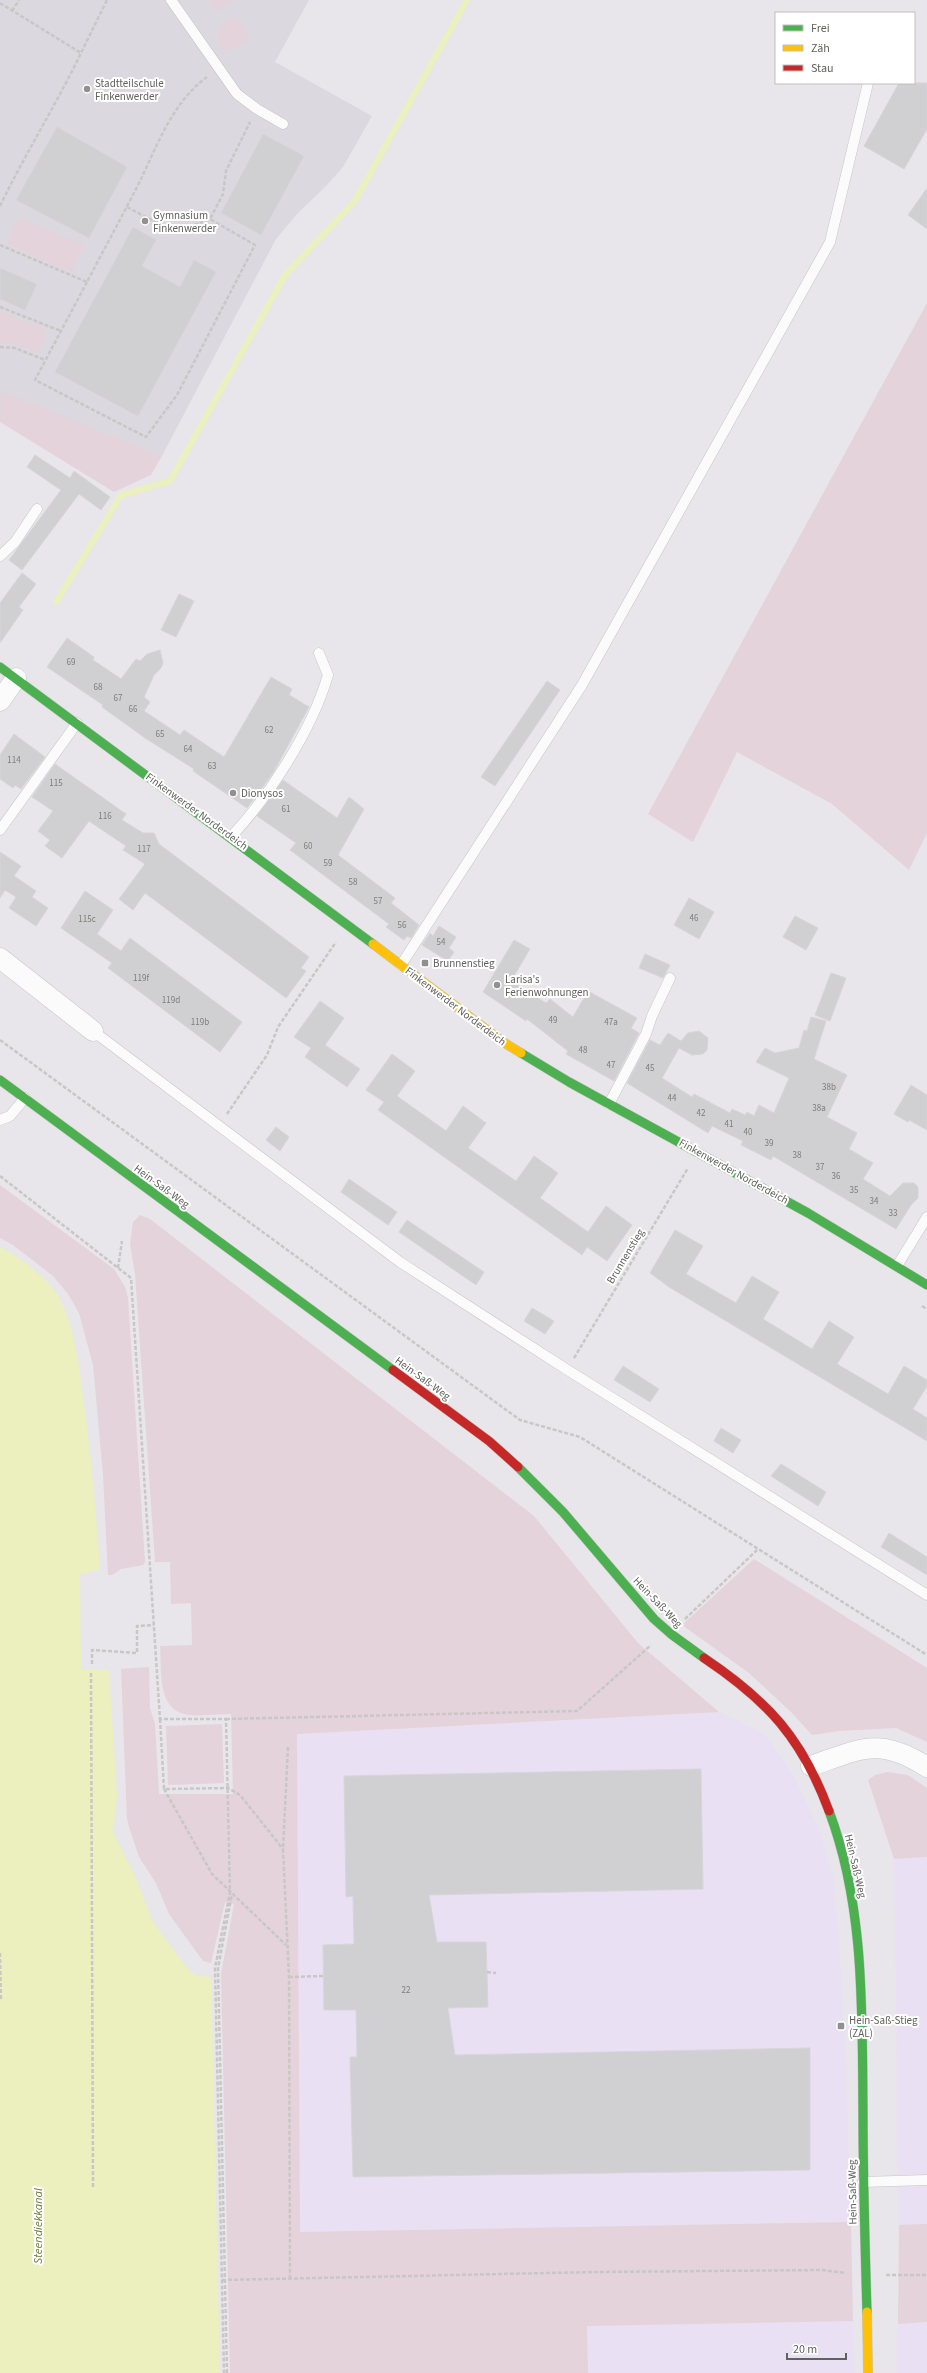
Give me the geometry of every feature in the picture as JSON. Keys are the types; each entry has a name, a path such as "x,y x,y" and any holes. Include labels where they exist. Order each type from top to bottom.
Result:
{"street":[{"name":"Finkenwerder Norderdeich","path":"0,667 231,837 503,1042 609,1104 698,1151 897,1266 927,1285"},
{"path":"0,701 16,678"},
{"path":"0,958 93,1031"},
{"name":"Hein-Saß-Weg","path":"0,1080 489,1441 564,1512 642,1606 667,1631 754,1695 792,1736 811,1766 825,1796 840,1844 853,1905 861,1999 863,2182 868,2373"},
{"path":"811,1766 874,1746 896,1750 927,1767"}],"lane":[{"path":"171,0 237,94 257,109 283,124"},
{"path":"401,965 582,685 830,242 868,84"},
{"path":"0,556 15,542 37,509"},
{"path":"231,837 252,814 317,709 328,675 319,653"},
{"path":"0,830 77,723"},
{"path":"609,1104 646,1034 652,1016 670,978"},
{"path":"93,1031 400,1262 566,1369 927,1595"},
{"path":"0,1120 10,1116 25,1098"},
{"path":"897,1266 927,1217"},
{"path":"863,2182 927,2180"}],"path":[{"path":"12,11 19,0"},
{"path":"0,206 51,107 64,88 107,0"},
{"path":"0,3 81,53"},
{"path":"210,219 255,245 177,395 146,437 35,380 127,207 156,142 191,88 219,68"},
{"path":"127,207 172,228 191,228 210,219 222,194 226,171 257,109"},
{"path":"0,245 87,282"},
{"path":"0,307 61,331"},
{"path":"0,347 16,348 45,360"},
{"path":"219,1126 267,1055 278,1027 337,943 330,938"},
{"path":"0,1040 520,1420 580,1437 757,1550 927,1655"},
{"name":"Brunnenstieg","path":"566,1369 698,1151"},
{"path":"0,1178 131,1278 164,1789 212,1874 286,1945"},
{"path":"118,1268 122,1241"},
{"path":"160,1719 226,1719 577,1710 667,1631 687,1618 757,1550"},
{"path":"92,1664 92,1650 137,1653 137,1626 154,1624"},
{"path":"91,1673 93,2187"},
{"path":"226,1719 231,1893 218,1968 226,2373"},
{"path":"288,1747 284,1849 286,1945 289,1977 290,2279"},
{"path":"164,1789 228,1788 240,1796 284,1849"},
{"path":"226,2373 222,2280 215,1968 231,1893"},
{"path":"0,1953 1,2001"},
{"path":"487,1972 496,1973"},
{"path":"289,1977 323,1976"},
{"path":"222,2280 595,2272 807,2270 866,2275 927,2275"}],"shaded area":[{"name":"Gymnasium Finkenwerder","path":"0,0 309,0 275,62 372,116 343,167 297,214 276,239 162,456 46,410 0,421"},
{"path":"207,0 233,0 216,12"},
{"path":"237,18 246,30 249,39 236,48 229,50 221,49 218,37 219,28 231,19"},
{"path":"18,217 84,245 72,272 7,244"},
{"path":"927,303 927,833 909,870 832,804 737,752 693,842 648,814"},
{"path":"0,311 47,330 38,353 13,343 0,342"},
{"path":"1,391 162,456 151,475 114,492 0,422"},
{"path":"0,1185 114,1269 125,1287 128,1298 145,1562 143,1565 121,1569 112,1575 108,1575 103,1474 93,1365 79,1313 68,1294 53,1276 13,1245 0,1238"},
{"path":"140,1215 150,1219 534,1516 638,1643 719,1712 297,1734 300,2232 851,2222 853,2321 587,2326 588,2373 230,2373 221,1974 234,1904 225,1902 211,1963 203,1961 169,1914 156,1883 139,1857 127,1819 121,1669 149,1667 150,1708 155,1724 159,1794 233,1794 231,1714 190,1715 179,1712 171,1706 166,1698 161,1678 160,1646 192,1645 191,1603 171,1604 170,1562 155,1562 135,1274 130,1244 133,1222"},
{"path":"754,1559 927,1668 927,1742 896,1728 839,1731 812,1735 792,1713 749,1673 682,1625"},
{"path":"719,1712 765,1733 792,1773 817,1824 834,1878 844,2011 851,2222 300,2232 297,1734"},
{"path":"222,1724 224,1783 168,1785 166,1726"},
{"path":"888,1772 908,1775 927,1788 927,1857 894,1859 868,1780 875,1775"},
{"path":"927,1857 927,2224 899,2225 894,1859"},
{"path":"927,2224 927,2322 898,2324 899,2225"},
{"path":"853,2321 854,2373 588,2373 587,2326"},
{"path":"927,2322 927,2373 898,2373 898,2324"}],"water":[{"name":"Steendiekkanal","path":"0,1247 7,1250 29,1266 44,1278 54,1290 68,1317 76,1352 90,1457 100,1570 80,1574 81,1669 109,1670 117,1798 113,1832 136,1878 153,1922 188,1969 197,1976 211,1977 220,2373 0,2373"}],"building":[{"path":"927,83 927,129 904,169 864,146 898,84"},
{"path":"57,127 127,167 89,238 16,200"},
{"path":"263,134 304,156 261,235 221,213"},
{"path":"927,188 927,229 908,215"},
{"path":"133,227 156,240 142,266 180,287 194,260 216,272 138,416 55,372"},
{"path":"0,268 37,284 25,310 0,299"},
{"path":"35,455 70,478 74,471 110,497 101,510 79,494 22,570 9,560 61,490 27,467"},
{"path":"22,573 36,584 19,607 23,610 0,643 0,603"},
{"path":"179,594 194,601 176,637 161,630"},
{"path":"67,638 94,657 93,660 121,679 136,659 140,661 147,654 160,650 163,663 161,668 154,675 144,697 150,702 144,711 180,735 184,730 224,757 271,677 292,689 289,695 309,707 273,773 247,808 193,771 194,769 145,738 102,707 103,705 47,667"},
{"path":"547,681 560,690 495,786 481,777"},
{"path":"14,734 45,757 21,789 15,785 13,788 0,779 0,755"},
{"path":"55,764 126,814 122,820 143,833 154,833 159,844 309,957 301,968 306,971 286,998 145,893 133,910 119,899 145,864 123,850 126,846 89,821 62,858 45,846 50,840 38,831 53,811 32,797"},
{"path":"283,780 337,818 349,797 364,809 338,855 395,898 391,903 419,925 411,938 407,936 404,940 386,927 389,924 290,850 296,843 257,816"},
{"path":"0,852 21,866 14,876 36,891 32,897 48,908 36,926 9,908 16,897 5,890 0,898"},
{"path":"85,891 113,910 97,934 121,951 130,938 242,1022 220,1052 108,968 112,963 61,928"},
{"path":"689,898 714,912 699,939 674,925"},
{"path":"795,916 818,928 806,950 783,937"},
{"path":"439,926 456,937 449,948 454,952 448,961 422,945 430,933 433,936"},
{"path":"514,940 530,949 511,981 546,1003 550,999 573,1017 588,991 637,1018 631,1028 639,1033 614,1081 566,1054 568,1051 527,1019 526,1021 483,992"},
{"path":"645,954 670,965 663,978 639,968"},
{"path":"831,973 846,978 830,1021 815,1015"},
{"path":"320,1001 344,1018 325,1045 360,1069 347,1087 305,1057 311,1048 294,1037"},
{"path":"811,1017 826,1021 814,1059 847,1075 827,1117 857,1133 849,1149 873,1163 863,1179 890,1196 903,1183 914,1183 918,1187 918,1198 911,1205 896,1229 773,1156 771,1160 741,1145 743,1141 712,1126 708,1133 627,1083 650,1040 660,1045 668,1033 681,1041 688,1033 699,1031 708,1038 707,1050 703,1054 692,1055 679,1048 662,1078 692,1097 694,1094 730,1113 732,1109 745,1115 747,1112 754,1116 759,1105 774,1113 789,1078 756,1062 765,1048 775,1053 799,1048 804,1030 807,1031"},
{"path":"392,1054 415,1071 397,1096 446,1131 463,1106 486,1123 468,1148 516,1181 534,1156 558,1173 540,1198 588,1232 606,1206 632,1225 607,1261 587,1247 582,1255 378,1110 384,1102 366,1090"},
{"path":"911,1085 927,1095 927,1130 894,1114"},
{"path":"276,1127 289,1137 280,1151 266,1140"},
{"path":"349,1179 397,1212 388,1225 341,1192"},
{"path":"407,1220 484,1272 476,1285 399,1232"},
{"path":"675,1230 703,1246 686,1274 736,1303 752,1276 779,1292 763,1319 812,1349 829,1321 854,1337 837,1364 888,1394 904,1366 927,1380 927,1386 913,1409 927,1418 927,1441 669,1287 650,1273"},
{"path":"532,1308 554,1321 545,1334 524,1321"},
{"path":"623,1366 659,1389 650,1402 614,1380"},
{"path":"721,1428 741,1440 733,1453 714,1441"},
{"path":"781,1464 826,1492 818,1506 771,1476"},
{"path":"889,1533 927,1557 927,1575 881,1547"},
{"path":"701,1769 703,1889 429,1895 437,1942 486,1942 488,2007 448,2008 455,2055 810,2048 810,2170 353,2177 350,2057 357,2057 356,2010 324,2010 323,1945 354,1944 353,1896 346,1897 344,1776"}],"waterway":[{"path":"56,602 121,495 170,481 285,275 354,202 467,0"}],"traffic: fast":[{"path":"0,667 373,944"},
{"path":"521,1053 569,1082 808,1213 927,1285"},
{"path":"0,1080 393,1370"},
{"path":"518,1467 563,1512 654,1619 671,1634 704,1658"},
{"path":"829,1811 841,1847 849,1884 859,1960 862,2037 867,2312"}],"traffic: slow":[{"path":"373,944 503,1042 521,1053"},
{"path":"867,2312 868,2373"}],"traffic: jam":[{"path":"393,1370 489,1441 518,1467"},
{"path":"704,1658 747,1690 765,1706 780,1723 807,1762 819,1785 829,1811"}],"place":[{"name":"Stadtteilschule Finkenwerder","path":"87,89"},
{"name":"Gymnasium Finkenwerder","path":"145,221"},
{"name":"Dionysos","path":"233,793"},
{"name":"Brunnenstieg","path":"425,963"},
{"name":"Larisa's Ferienwohnungen","path":"497,985"},
{"name":"Hein-Saß-Stieg (ZAL)","path":"841,2026"}]}
